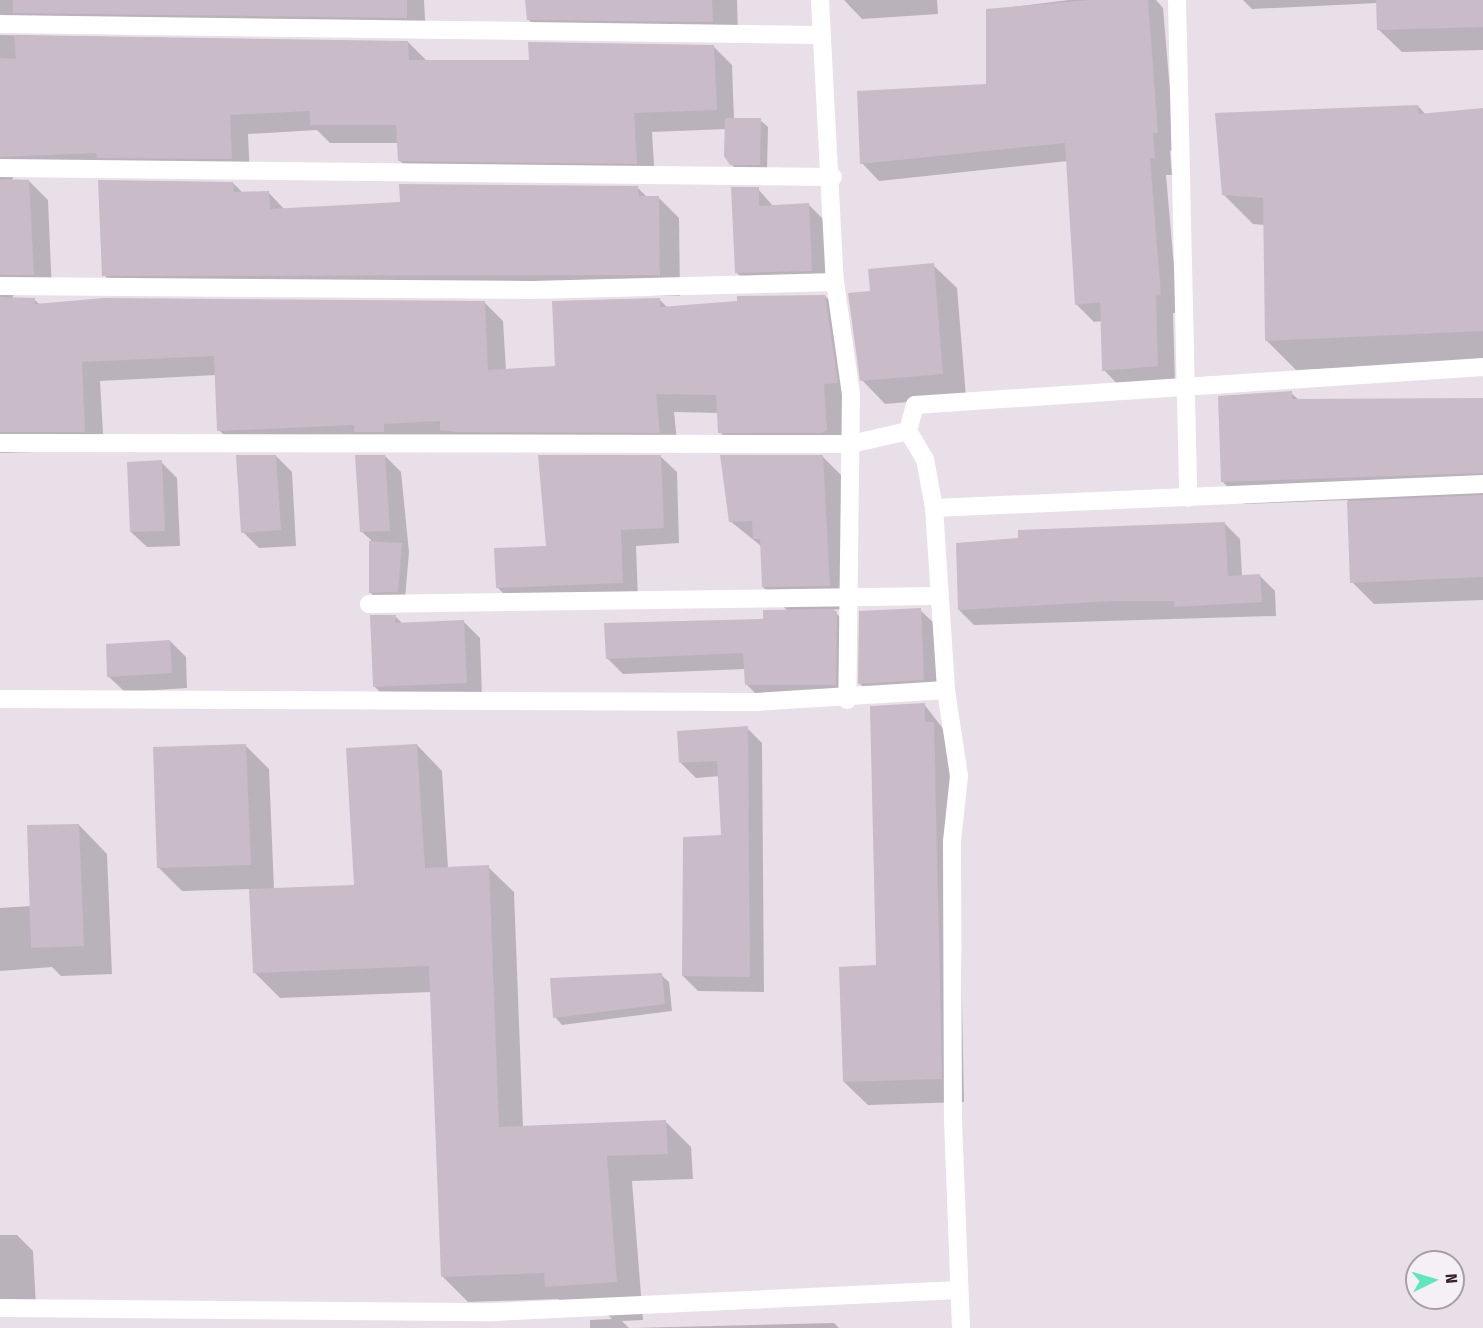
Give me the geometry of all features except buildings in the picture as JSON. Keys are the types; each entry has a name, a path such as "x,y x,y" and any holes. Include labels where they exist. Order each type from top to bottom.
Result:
{"street":[{"path":"820,0 818,35 833,177 835,282 851,394 845,601 847,700"},
{"path":"1177,0 1188,498"},
{"path":"0,24 818,35"},
{"path":"0,168 833,177"},
{"path":"0,286 532,290 835,282"},
{"path":"961,1328 958,1290 952,842 959,776 946,690 937,596 934,508 925,459 908,431 915,405 1186,383 1483,367"},
{"path":"0,443 851,444 908,431"},
{"path":"934,508 1483,484"},
{"path":"369,604 845,601 937,596"},
{"path":"0,699 847,700 946,690"},
{"path":"0,1308 494,1312 958,1290"}]}
